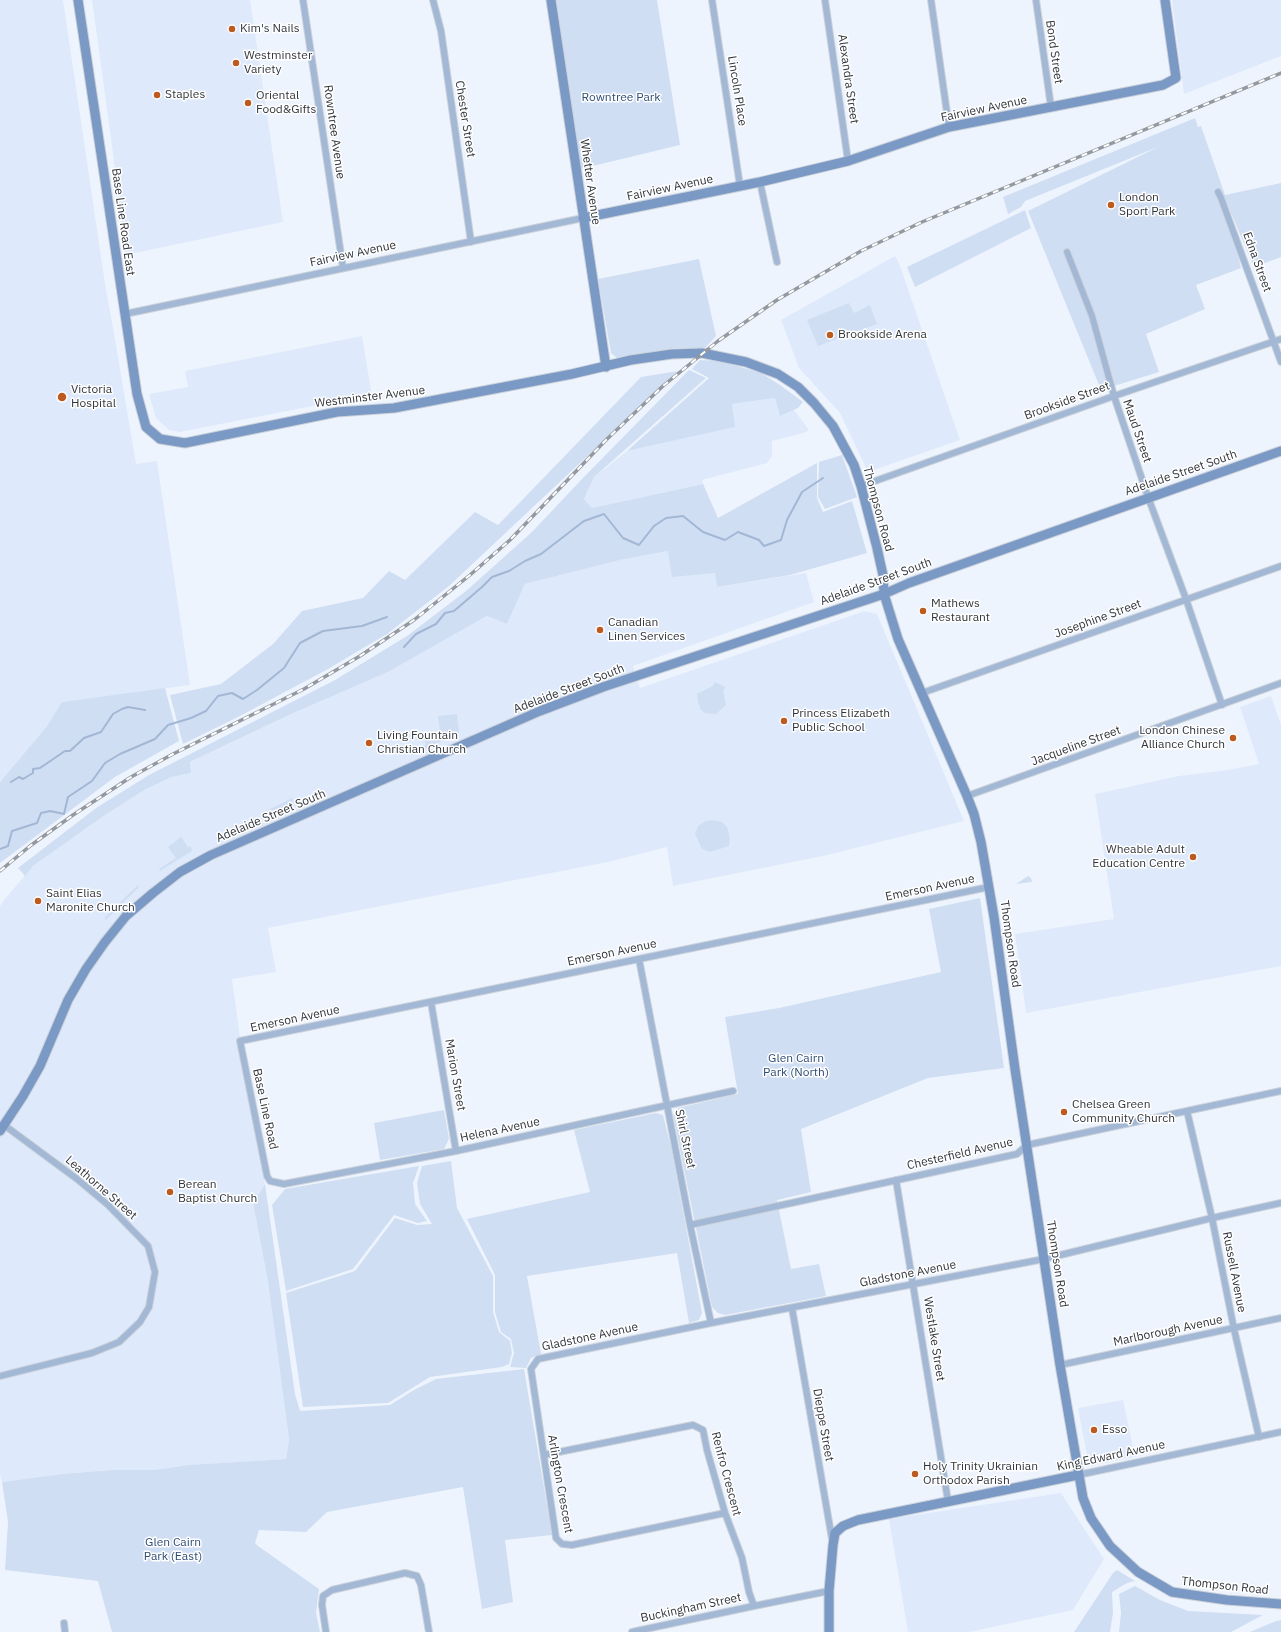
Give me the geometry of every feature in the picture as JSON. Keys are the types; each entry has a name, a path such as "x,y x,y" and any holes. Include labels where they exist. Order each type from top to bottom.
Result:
{"street":[{"name":"Base Line Road East","path":"78,0 137,394 146,427 160,440"},
{"name":"Rowntree Avenue","path":"303,0 343,268"},
{"name":"Chester Street","path":"433,0 441,31 471,242"},
{"name":"Whetter Avenue","path":"551,0 606,366"},
{"name":"Lincoln Place","path":"712,0 740,186"},
{"name":"Alexandra Street","path":"825,0 848,161"},
{"path":"931,0 949,127"},
{"name":"Bond Street","path":"1036,0 1051,107"},
{"name":"Fairview Avenue","path":"125,314 760,182 848,161 949,127 1163,84 1176,78 1165,0"},
{"path":"760,182 777,262"},
{"name":"Edna Street","path":"1218,192 1281,362"},
{"name":"Maud Street","path":"1067,252 1092,316 1114,396 1148,498 1186,599 1222,705"},
{"name":"Brookside Street","path":"861,486 1114,396 1281,339"},
{"name":"Thompson Road","path":"606,366 630,360 672,354 702,353 746,362 778,374 798,387 814,403 833,426 854,465 861,486 883,575 884,594 898,639 974,814 989,887 1060,1365 1083,1498 1091,1518 1110,1546 1138,1572 1172,1592 1227,1600 1281,1604"},
{"name":"Westminster Avenue","path":"160,440 185,443 337,412 394,408 606,366"},
{"name":"Adelaide Street South","path":"2,1128 40,1066 68,1000 86,969 126,916 180,872 211,855 540,711 638,675 884,594 909,583 1281,451"},
{"name":"Josephine Street","path":"922,693 1281,566"},
{"name":"Jacqueline Street","path":"967,796 1281,683"},
{"name":"Emerson Avenue","path":"240,1041 989,887"},
{"name":"Shirl Street","path":"639,958 666,1105 676,1144 690,1225 711,1323"},
{"name":"Marion Street","path":"431,1002 456,1151"},
{"name":"Base Line Road","path":"240,1041 270,1181"},
{"name":"Helena Avenue","path":"270,1181 284,1184 456,1151 733,1091"},
{"name":"Chesterfield Avenue","path":"690,1225 1017,1154 1027,1145 1281,1091"},
{"name":"Russell Avenue","path":"1187,1111 1212,1218 1234,1329 1259,1437"},
{"name":"Leathorne Street","path":"0,1376 92,1353 119,1342 140,1322 149,1307 155,1272 148,1246 108,1205 77,1179 2,1128"},
{"name":"Westlake Street","path":"896,1180 948,1501"},
{"name":"Gladstone Avenue","path":"538,1359 711,1323 1044,1259 1212,1218 1281,1203"},
{"name":"Dieppe Street","path":"792,1308 833,1545"},
{"name":"Marlborough Avenue","path":"1060,1365 1281,1318"},
{"name":"Arlington Crescent","path":"538,1359 531,1369 556,1538 562,1544 572,1546 724,1513"},
{"name":"Renfro Crescent","path":"544,1455 693,1425 703,1430 724,1513 742,1558 749,1592 754,1606"},
{"name":"King Edward Avenue","path":"829,1632 829,1591 833,1545 835,1533 843,1526 858,1520 1281,1432"},
{"path":"326,1632 322,1605 323,1596 332,1590 406,1573 417,1576 421,1585 429,1632"},
{"path":"754,1606 829,1591"},
{"name":"Buckingham Street","path":"632,1632 754,1606"},
{"path":"64,1623 65,1632"}],"shaded area":[{"name":"Victoria Hospital","path":"0,0 63,0 106,290 136,464 157,461 190,685 63,702 47,726 0,782"},
{"path":"92,0 250,0 283,222 125,255"},
{"path":"1172,0 1281,0 1281,56 1184,94"},
{"path":"895,256 899,263 960,440 868,472 840,413 799,368 781,320"},
{"path":"362,336 373,402 333,402 180,432 169,430 156,418 149,394 188,387 185,371"},
{"path":"775,398 780,415 794,410 809,430 772,441 772,456 767,463 702,480 703,484 592,508 584,499 594,477 627,451 734,427 732,404"},
{"path":"669,551 715,573 717,587 806,573 814,602 633,666 640,688 865,611 877,614 964,821 823,856 673,886 667,847 608,862 268,928 276,972 232,979 240,1037 265,1184 253,1203 268,1282 289,1439 286,1459 188,1465 154,1470 112,1470 62,1474 2,1482 0,1475 0,906 4,900 33,866 105,815 146,789 172,777 191,773 190,762 289,715 388,672 487,616 507,624 525,584 620,560"},
{"name":"Wheable Adult Education Centre","path":"1271,696 1281,725 1281,966 1026,1013 1015,934 1114,919 1095,794 1179,776 1228,770 1259,764 1240,707"},
{"path":"1123,1400 1135,1457 1089,1466 1078,1408"},
{"path":"1061,1493 1104,1559 1073,1610 969,1632 908,1632 889,1519"}],"green space":[{"name":"Rowntree Park","path":"556,0 657,0 680,145 580,169"},
{"path":"1195,118 1198,127 1201,126 1225,195 1281,183 1281,257 1254,267 1225,199 1241,268 1196,285 1205,309 1146,334 1159,372 1101,390 1028,211 1158,147 1025,201 1021,207 1008,214 1003,197"},
{"path":"1025,210 1031,228 915,287 907,267"},
{"path":"699,259 716,336 705,348 675,348 617,358 611,353 598,279"},
{"name":"Brookside Arena","path":"849,303 854,313 870,305 877,324 818,346 807,320"},
{"path":"700,360 720,361 761,373 803,402 798,408 780,416 775,398 732,404 735,427 627,451 709,378 692,369"},
{"path":"689,370 706,378 594,477 584,499 592,508 703,484 718,518 817,463 817,498 823,512 852,501 867,553 790,575 717,587 715,573 672,577 668,551 620,560 525,584 507,624 487,616 388,672 289,715 190,762 191,773 172,777 146,789 105,815 33,866 25,876 18,868 96,808 149,775 335,680 407,636 466,591 532,532"},
{"path":"678,371 449,586 387,634 328,669 240,716 183,744 170,695 221,684 273,644 302,611 363,598 389,571 405,580 475,512 498,525 641,377"},
{"path":"842,455 857,497 825,509 818,497 819,462"},
{"path":"715,682 725,687 723,690 726,705 716,714 705,713 701,710 697,694 713,686"},
{"path":"165,688 179,741 115,777 0,863 0,782 47,726 62,702"},
{"path":"457,714 459,733 411,755 409,752 426,745 423,736 440,732 438,716"},
{"path":"292,798 295,806 265,819 262,813"},
{"path":"714,820 722,822 727,827 730,838 729,846 710,852 702,849 695,834 698,826 706,821"},
{"path":"181,837 188,847 191,846 192,851 160,871 159,869 176,858 168,847"},
{"path":"1028,876 1031,878 1032,882 1016,884"},
{"path":"138,885 139,887 106,920 104,918"},
{"name":"Glen Cairn Park (North)","path":"980,898 1004,1068 928,1078 801,1129 811,1192 777,1200 791,1269 819,1264 826,1296 725,1315 718,1313 712,1307 673,1115 678,1108 738,1094 725,1017 779,1008 941,972 929,909"},
{"path":"444,1110 449,1139 444,1149 380,1160 374,1123"},
{"path":"656,1113 663,1115 671,1147 702,1313 699,1320 689,1323 677,1253 527,1276 541,1354 531,1358 526,1368 510,1367 514,1353 511,1339 501,1332 495,1312 495,1275 467,1219 590,1192 574,1130"},
{"path":"451,1161 457,1208 493,1276 493,1312 499,1332 510,1341 512,1353 509,1364 502,1367 430,1377 388,1403 303,1407 286,1293 355,1271 395,1218 417,1225 432,1224 420,1204 417,1183 422,1166"},
{"path":"419,1166 413,1183 415,1204 427,1221 418,1223 394,1215 353,1269 286,1291 272,1205 285,1189"},
{"name":"Glen Cairn Park (East)","path":"265,1184 295,1394 300,1411 390,1405 414,1390 436,1379 524,1369 552,1535 505,1540 513,1602 482,1609 463,1487 327,1512 306,1532 259,1530 255,1543 258,1546 319,1589 316,1613 320,1632 112,1632 98,1581 5,1570 8,1522 2,1482 62,1474 112,1470 154,1470 188,1465 286,1459 289,1439 268,1282 253,1203"},
{"path":"1117,1570 1135,1581 1127,1583 1112,1592 1113,1613 1110,1632 1074,1632 1113,1573"},
{"path":"1135,1586 1160,1600 1188,1611 1263,1615 1231,1632 1119,1632 1121,1613 1119,1594"},
{"path":"1281,1620 1281,1632 1250,1632 1276,1621"}],"waterway":[{"path":"404,647 416,634 436,624 445,613 454,611 492,577 509,571 525,561 541,554 584,521 604,514 623,538 639,545 654,526 666,518 683,516 703,532 725,540 738,532 759,540 764,546 781,540 787,520 802,492 823,478"},
{"path":"0,849 8,846 12,831 37,823 41,813 50,811 64,814 68,797 92,781 105,763 120,754 155,739 168,725 191,718 206,711 218,696 232,693 243,699 257,690 284,668 300,643 323,631 362,626 387,617"},
{"path":"11,782 19,777 23,779 33,773 33,769 40,768 65,751 70,751 84,738 101,732 113,714 122,709 128,707 145,710"}],"railway":[{"path":"0,871 30,846 73,815 131,777 173,754 304,689 360,656 414,620 470,575 510,540 606,440 663,386 718,341 777,300 861,251 922,222 1281,73"}],"place":[{"name":"Kim's Nails","path":"232,29"},
{"name":"Westminster Variety","path":"236,63"},
{"name":"Staples","path":"157,95"},
{"name":"Oriental Food&Gifts","path":"248,103"},
{"name":"London Sport Park","path":"1111,205"},
{"name":"Brookside Arena","path":"830,335"},
{"name":"Victoria Hospital","path":"62,397"},
{"name":"Mathews Restaurant","path":"923,611"},
{"name":"Canadian Linen Services","path":"600,630"},
{"name":"Princess Elizabeth Public School","path":"784,721"},
{"name":"London Chinese Alliance Church","path":"1233,738"},
{"name":"Living Fountain Christian Church","path":"369,743"},
{"name":"Wheable Adult Education Centre","path":"1193,857"},
{"name":"Saint Elias Maronite Church","path":"38,901"},
{"name":"Chelsea Green Community Church","path":"1064,1112"},
{"name":"Berean Baptist Church","path":"170,1192"},
{"name":"Esso","path":"1094,1430"},
{"name":"Holy Trinity Ukrainian Orthodox Parish","path":"915,1474"}]}
